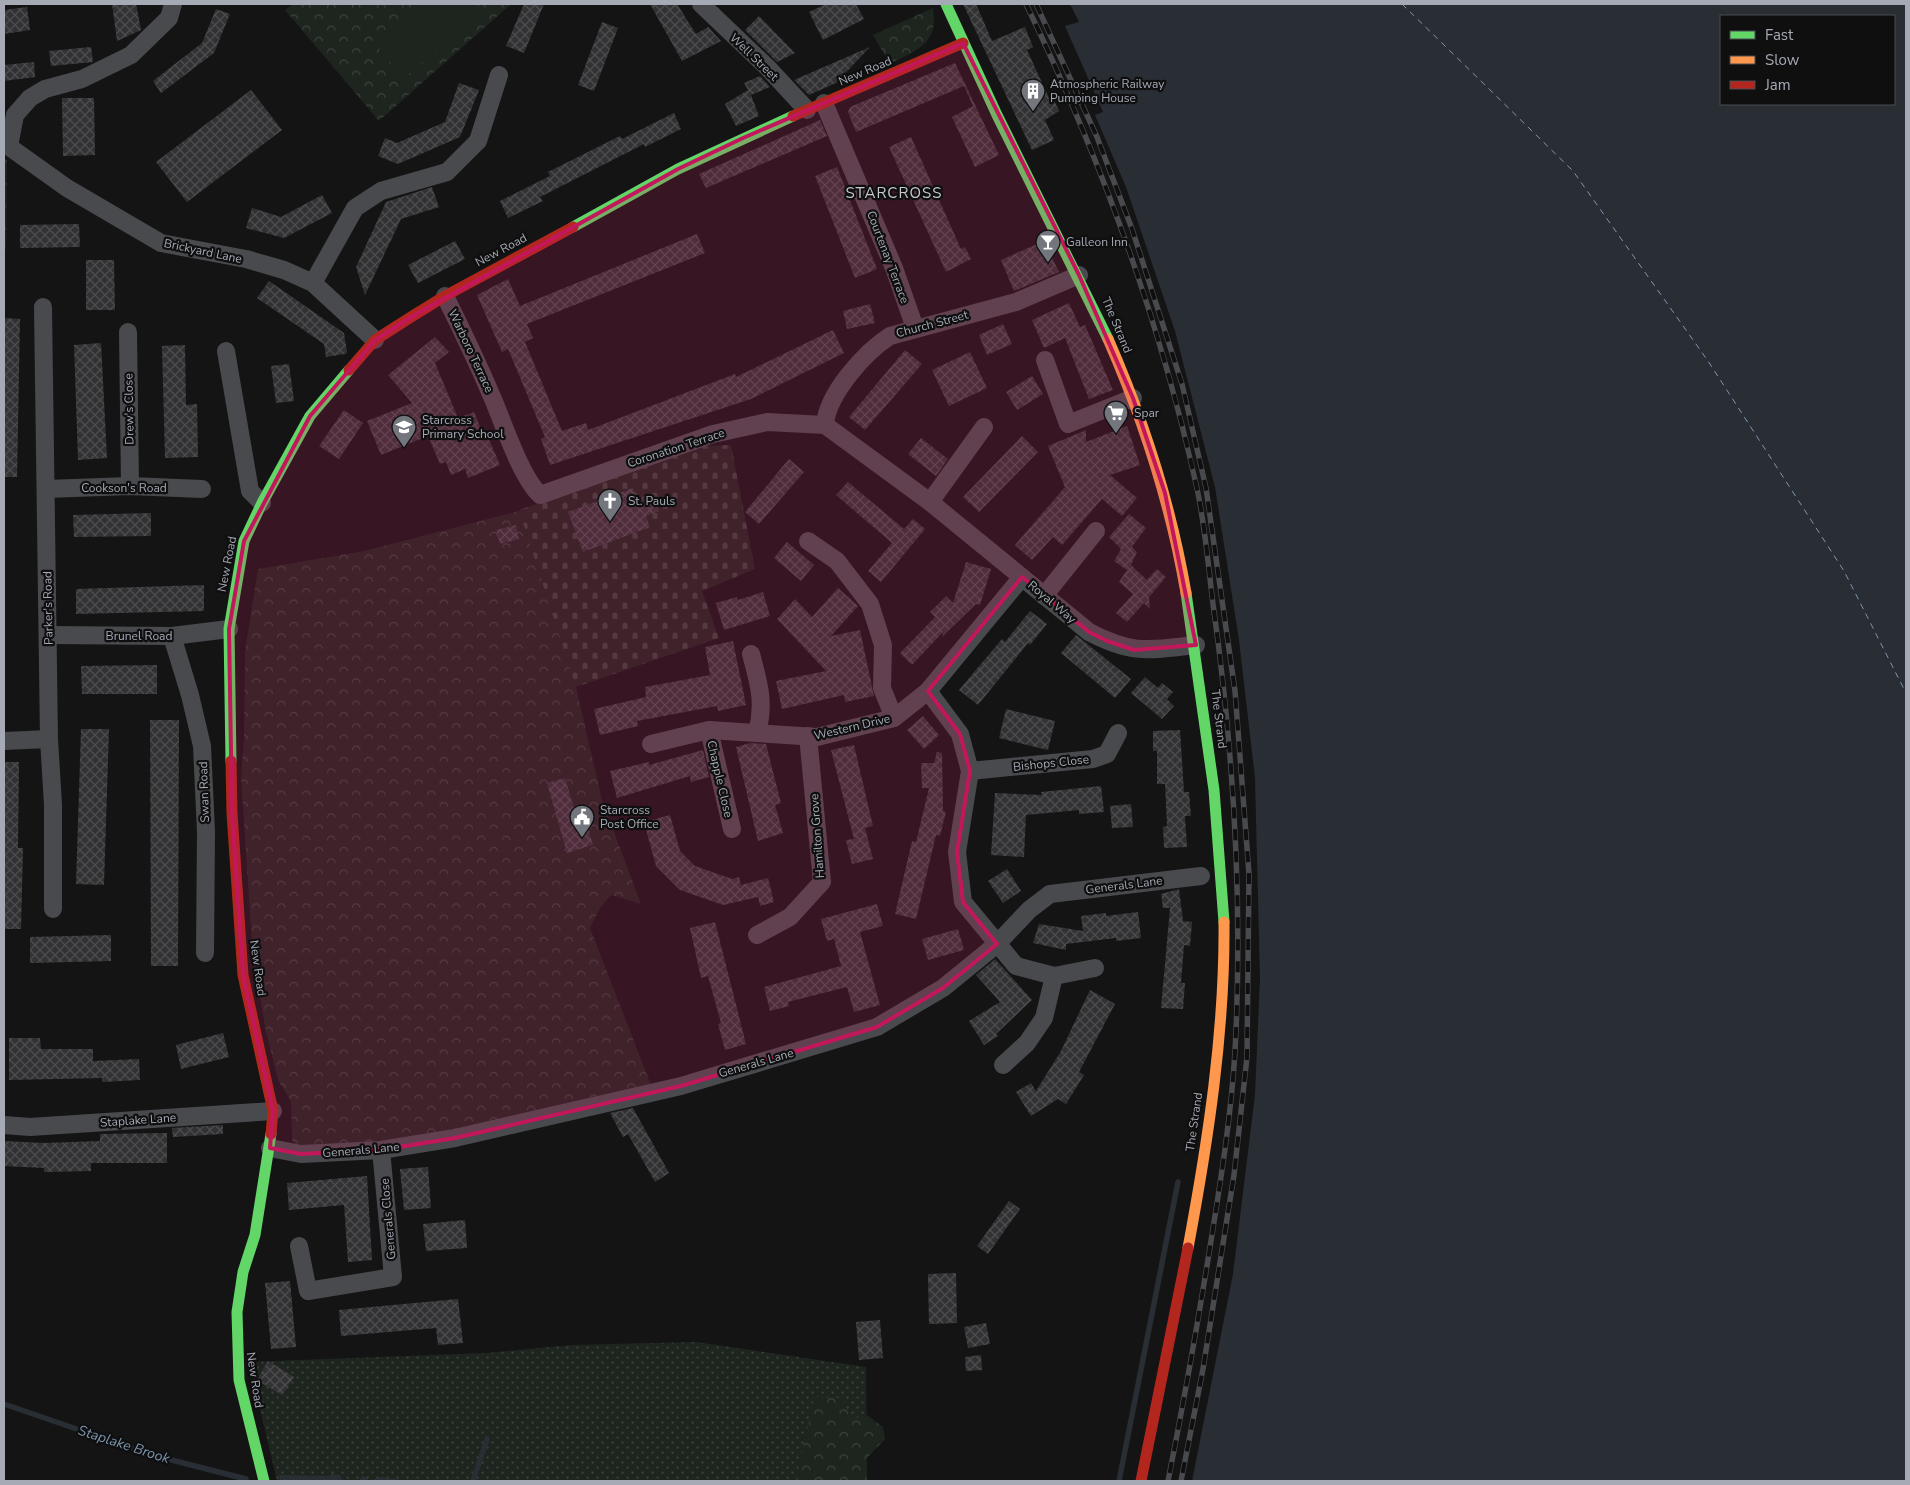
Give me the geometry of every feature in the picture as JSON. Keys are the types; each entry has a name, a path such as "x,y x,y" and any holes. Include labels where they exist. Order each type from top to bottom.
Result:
{"street":[{"path":"6,144 15,115 30,98 45,89 82,79 131,55 169,18 173,4"},
{"name":"Well Street","path":"701,4 767,67 807,110"},
{"name":"The Strand","path":"946,4 1006,134 1079,274 1133,398 1164,493 1196,645 1220,833 1224,917 1223,983 1216,1061 1200,1179 1141,1481"},
{"name":"New Road","path":"264,1481 239,1380 237,1312 243,1272 255,1235 270,1148 273,1111 243,974 232,813 229,629 244,541 262,503 310,416 375,340 445,296 678,169 807,110 963,43"},
{"path":"313,282 355,208 381,191 447,172 478,141 499,75"},
{"name":"Courtenay Terrace","path":"824,104 894,268 915,328"},
{"name":"Brickyard Lane","path":"6,144 67,188 161,243 246,259 284,270 313,282 375,340"},
{"name":"Church Street","path":"825,425 826,411 834,397 873,347 890,336 1016,302 1079,274"},
{"name":"Warboro Terrace","path":"445,296 533,488"},
{"name":"Parker's Road","path":"44,307 49,739 53,805 53,909"},
{"name":"Drew's Close","path":"128,332 130,486"},
{"path":"226,351 250,491 262,503"},
{"path":"1045,360 1068,424 1133,398"},
{"name":"Coronation Terrace","path":"533,488 540,494 713,434 767,422 825,425"},
{"name":"Royal Way","path":"825,425 930,502 1089,632 1124,647 1153,649 1196,645"},
{"path":"930,502 984,427"},
{"name":"Cookson's Road","path":"46,489 130,486 202,489"},
{"path":"1044,596 1096,531"},
{"path":"808,541 838,560 870,604 883,645 882,688 894,718"},
{"name":"Western Drive","path":"651,744 709,730 817,737 894,718 928,691 1022,577"},
{"name":"Brunel Road","path":"49,635 172,636 229,629"},
{"name":"Swan Road","path":"172,636 190,696 202,746 206,842 205,953"},
{"path":"751,654 762,696 762,714 757,733"},
{"path":"928,691 960,734 970,771 957,852 962,902 1016,966 1054,976 1095,968"},
{"name":"Chapple Close","path":"709,730 732,829"},
{"name":"Bishops Close","path":"970,771 1093,759 1107,754 1118,733"},
{"name":"Hamilton Grove","path":"757,935 790,917 822,882 808,736"},
{"path":"4,741 49,739"},
{"name":"Generals Lane","path":"270,1148 301,1154 381,1150 455,1138 680,1086 877,1028 943,988 997,944 1029,910 1050,894 1201,876"},
{"path":"1003,1064 1027,1043 1044,1018 1054,976"},
{"name":"Staplake Lane","path":"4,1125 30,1127 273,1111"},
{"name":"Generals Close","path":"299,1246 308,1291 393,1277 381,1150"}],"highlighted area":[{"path":"963,43 1079,275 1133,398 1165,493 1196,645 1134,650 1107,641 1089,632 1022,577 928,691 960,734 970,771 957,852 963,902 997,944 943,988 877,1027 681,1086 455,1138 381,1150 301,1154 270,1148 273,1111 243,975 232,813 229,629 244,541 310,416 375,340 411,317 678,169 743,138"}],"green space":[{"path":"293,4 511,4 379,121 285,10"},
{"path":"416,4 476,4 483,12 404,78 372,41"},
{"path":"933,8 933,30 929,38 917,50 890,64 873,35"},
{"path":"4,158 7,160 6,249 4,250"},
{"name":"St. Pauls","path":"731,445 755,569 702,591 719,638 576,687 519,510 706,446"},
{"path":"523,510 576,687 602,800 641,904 611,895 600,908 590,928 651,1085 559,1113 381,1143 297,1149 292,1140 291,1101 278,1080 266,1032 253,958 241,778 244,738 245,651 258,569 364,551"},
{"path":"696,1342 866,1367 867,1481 277,1481 249,1362 487,1353 572,1345"},
{"path":"814,1397 841,1398 852,1419 867,1415 883,1427 885,1439 867,1458 867,1481 796,1481"}],"shaded area":[{"path":"1070,4 1906,4 1906,1481 1192,1481 1233,1274 1255,1095 1260,978 1255,778 1239,640 1215,487 1175,331 1126,187 1095,115 1103,112 1065,26 1079,22"},
{"path":"331,1474 340,1475 343,1480 359,1481 280,1481 279,1475 330,1476"},
{"path":"362,1476 366,1477 368,1481 359,1481"},
{"path":"381,1477 409,1481 368,1481"}],"building":[{"path":"112,4 136,4 141,30 117,41"},
{"path":"524,4 544,4 524,53 506,46"},
{"path":"650,4 677,4 696,34 708,27 721,41 682,61"},
{"path":"826,4 856,4 864,19 823,40 809,12"},
{"path":"963,4 976,4 992,41 1025,27 1033,47 1027,50 1050,100 1053,98 1059,111 1045,120 1054,140 1032,150"},
{"path":"27,7 30,30 4,34 4,10"},
{"path":"216,9 230,14 214,53 161,93 153,81 202,43"},
{"path":"759,16 795,53 777,62 745,30"},
{"path":"602,22 618,28 594,91 578,85"},
{"path":"91,47 93,62 51,66 49,51"},
{"path":"870,47 836,83 809,95 794,80"},
{"path":"34,62 35,77 4,81 4,65"},
{"path":"955,63 999,155 975,167 952,117 973,106 964,86 856,132 848,112 850,107"},
{"path":"760,76 770,87 751,95 759,116 736,126 725,104 748,90 744,83"},
{"path":"459,83 479,90 460,137 398,164 378,156 385,138 397,143 445,122"},
{"path":"251,90 282,130 187,202 156,162"},
{"path":"62,98 94,98 95,155 63,156"},
{"path":"674,113 681,129 645,147 644,144 540,197 543,201 508,218 500,201 550,176 548,172 620,136 622,139"},
{"path":"820,120 827,136 706,188 699,174"},
{"path":"911,137 961,249 965,247 971,259 946,272 889,147"},
{"path":"837,167 877,269 855,278 815,176"},
{"path":"432,187 439,207 401,219 365,295 356,267 386,202"},
{"path":"322,195 332,213 284,238 246,228 252,208 281,217"},
{"path":"79,224 80,247 20,248 20,225"},
{"path":"697,234 705,253 527,324 533,338 525,342 562,431 586,423 588,430 735,374 736,377 833,330 844,353 751,399 550,465 541,439 545,437 508,349 502,352 477,295 508,279 520,306"},
{"path":"455,241 465,259 418,283 408,265"},
{"path":"1044,241 1059,272 1014,291 1001,260"},
{"path":"86,260 114,260 115,310 86,310"},
{"path":"269,281 344,333 347,352 326,357 324,344 257,298"},
{"path":"1069,303 1080,327 1085,325 1113,390 1089,399 1065,338 1044,348 1032,320"},
{"path":"870,304 875,323 847,329 843,311"},
{"path":"4,318 20,319 17,477 4,477"},
{"path":"1003,324 1012,344 987,355 979,335"},
{"path":"435,337 449,352 435,363 458,418 474,412 485,438 488,437 500,465 468,478 465,469 451,475 446,462 440,464 428,436 381,455 367,421 412,403 388,375"},
{"path":"101,343 107,458 78,460 74,345"},
{"path":"185,345 186,405 197,404 198,457 165,458 162,346"},
{"path":"905,350 922,364 865,430 849,417"},
{"path":"970,352 987,388 949,406 932,370"},
{"path":"289,364 294,401 276,403 271,366"},
{"path":"1032,376 1043,394 1017,410 1006,392"},
{"path":"344,410 363,423 339,459 319,446"},
{"path":"1127,426 1140,465 1110,475 1137,498 1122,516 1102,499 1062,545 1053,537 1032,560 1015,545 1065,487 1048,446 1086,430 1086,442"},
{"path":"1022,436 1038,452 979,512 963,497"},
{"path":"921,438 948,459 936,476 908,454"},
{"path":"789,459 804,472 759,524 745,512"},
{"path":"848,482 904,529 913,519 925,529 881,582 868,571 892,543 836,495"},
{"name":"St. Pauls","path":"633,488 637,499 653,493 659,511 646,516 650,527 583,552 568,512"},
{"path":"151,513 151,536 74,537 73,515"},
{"path":"1129,514 1146,528 1132,547 1137,552 1131,565 1147,580 1157,569 1166,577 1149,597 1150,609 1144,603 1127,622 1116,613 1133,594 1119,582 1127,570 1114,561 1121,549 1109,537"},
{"path":"516,525 519,539 500,544 496,530"},
{"path":"787,542 814,565 801,581 774,558"},
{"path":"966,562 991,569 980,605 976,604 942,637 944,631 912,665 900,653 935,617 930,612 946,596 953,603"},
{"path":"204,585 204,611 76,614 76,589"},
{"path":"838,588 858,606 831,636 860,630 874,696 845,702 844,695 782,709 776,681 826,671 777,619 795,599 812,617"},
{"path":"763,592 770,616 724,630 716,603 737,597 738,600"},
{"path":"1030,611 1047,624 1030,645 1028,643 978,705 959,690 1002,639 1005,642"},
{"path":"1076,635 1131,679 1115,698 1061,653"},
{"path":"733,641 746,705 718,711 717,706 637,721 638,726 600,735 594,709 646,697 645,687 710,675 705,647"},
{"path":"157,665 157,694 82,694 81,666"},
{"path":"1145,677 1158,688 1162,683 1173,692 1167,699 1174,706 1162,719 1131,693"},
{"path":"1006,709 1055,721 1048,750 999,738"},
{"path":"923,716 939,735 924,749 907,730"},
{"path":"150,720 179,720 178,966 151,966"},
{"path":"81,729 109,729 104,885 76,884"},
{"path":"1180,730 1184,792 1189,792 1191,816 1185,816 1187,847 1164,848 1163,827 1167,826 1165,784 1157,784 1157,751 1153,751 1153,731"},
{"path":"750,743 766,744 781,803 775,805 783,833 758,841 736,747"},
{"path":"854,745 873,826 865,828 873,859 852,864 846,840 854,839 831,750"},
{"path":"703,750 709,777 691,782 690,776 617,798 610,771 649,762 649,765"},
{"path":"937,752 942,753 943,811 946,812 940,836 936,835 916,919 895,914 912,841 916,842 929,788 922,788 921,763 934,763"},
{"path":"4,762 19,762 18,848 23,848 21,929 4,929"},
{"path":"565,778 575,812 583,809 593,845 567,853 547,783"},
{"path":"1101,786 1104,812 1079,814 1079,810 1026,815 1024,857 991,855 995,793 1042,795 1041,792"},
{"path":"1131,804 1133,827 1112,828 1110,806"},
{"path":"670,815 680,851 695,866 732,879 739,877 741,885 768,878 774,902 760,906 758,897 723,905 680,890 656,866 644,822"},
{"path":"1007,869 1021,891 1003,903 988,881"},
{"path":"1179,889 1183,921 1192,922 1190,946 1184,945 1181,983 1185,983 1183,1009 1161,1008 1170,908 1163,908 1161,894"},
{"path":"877,904 883,926 860,932 880,1005 854,1012 847,987 788,1002 789,1006 770,1011 764,987 841,966 834,939 827,941 821,919"},
{"path":"1138,912 1141,938 1116,941 1116,938 1066,944 1066,950 1033,943 1039,924 1083,931 1081,916 1106,913 1106,916"},
{"path":"715,922 746,1044 725,1050 718,1024 721,1023 708,976 701,978 690,928"},
{"path":"958,929 964,950 928,960 922,939"},
{"path":"111,935 111,961 30,963 30,937"},
{"path":"995,959 1032,1000 996,1034 998,1036 984,1045 969,1021 1000,1002 976,975"},
{"path":"1090,990 1115,1004 1079,1072 1084,1075 1066,1104 1058,1099 1031,1116 1016,1092 1031,1083 1036,1091 1061,1051"},
{"path":"223,1033 229,1057 181,1069 176,1045"},
{"path":"9,1038 40,1038 41,1049 93,1049 93,1061 139,1059 140,1080 102,1082 102,1078 9,1080"},
{"path":"633,1108 669,1173 655,1182 628,1134 623,1137 610,1113"},
{"path":"223,1125 223,1134 173,1137 172,1128"},
{"path":"167,1133 167,1163 91,1163 91,1171 44,1172 44,1168 4,1166 4,1141 44,1143 100,1141 100,1134"},
{"path":"428,1167 431,1208 404,1210 400,1169"},
{"path":"367,1176 372,1260 348,1262 344,1205 289,1210 287,1183"},
{"path":"1009,1201 1020,1209 988,1254 977,1246"},
{"path":"465,1220 467,1248 426,1251 423,1224"},
{"path":"956,1273 957,1323 929,1324 928,1274"},
{"path":"290,1281 296,1347 271,1349 265,1283"},
{"path":"458,1299 463,1343 438,1345 436,1328 341,1336 339,1310"},
{"path":"880,1320 883,1358 859,1360 856,1322"},
{"path":"986,1323 990,1344 968,1348 964,1327"},
{"path":"981,1355 982,1370 966,1371 965,1357"},
{"path":"268,1361 294,1377 282,1395 257,1380"}],"waterway":[{"path":"1119,1481 1178,1182"},
{"name":"Staplake Brook","path":"4,1404 152,1455 246,1479"},
{"path":"473,1481 487,1439"}],"ferry route":[{"path":"1402,4 1573,171 1708,361 1844,571 1906,693"}],"railway":[{"path":"1026,4 1079,120 1103,179 1125,239 1164,360 1181,422 1202,514 1226,716 1235,828 1237,884 1238,940 1235,1052 1231,1100 1211,1241 1168,1481"},
{"path":"1036,4 1097,137 1132,229 1182,384 1206,488 1235,691 1249,874 1247,1057 1234,1175 1203,1369 1181,1481"}],"traffic: fast":[{"path":"946,4 997,115 1108,339"},
{"path":"573,227 678,169 793,116"},
{"path":"231,761 229,629 244,541 262,503 310,416 349,370"},
{"path":"1186,593 1214,790 1224,922"},
{"path":"264,1481 239,1380 237,1312 243,1272 255,1235 271,1134"}],"traffic: slow":[{"path":"1108,339 1145,432 1155,464 1173,528 1186,593"},
{"path":"1188,1248 1214,1086 1222,1004 1224,922"}],"traffic: jam":[{"path":"793,116 963,43"},
{"path":"349,370 375,340 411,317 445,296 573,227"},
{"path":"231,761 232,813 243,975 273,1111 271,1134"},
{"path":"1141,1481 1188,1248"}],"place":[{"name":"Atmospheric Railway Pumping House","path":"1033,112"},
{"name":"Galleon Inn","path":"1048,263"},
{"name":"Spar","path":"1116,434"},
{"name":"Starcross Primary School","path":"404,448"},
{"name":"St. Pauls","path":"610,522"},
{"name":"Starcross Post Office","path":"582,838"}],"district":[{"name":"STARCROSS","path":"894,193"}]}
